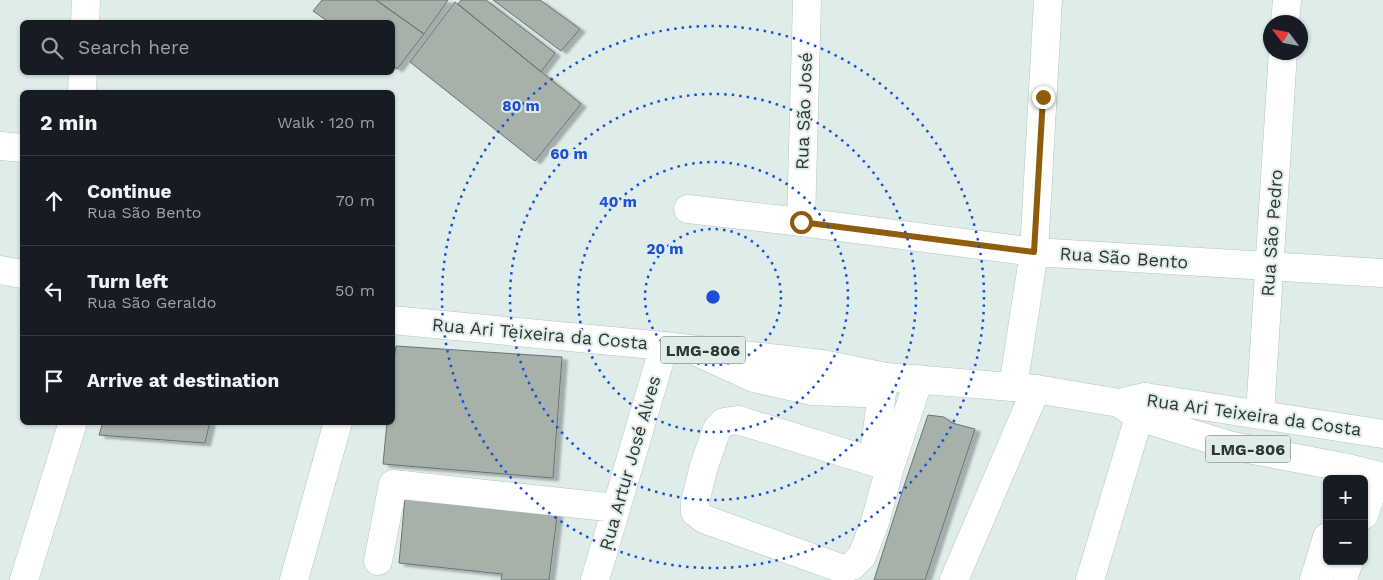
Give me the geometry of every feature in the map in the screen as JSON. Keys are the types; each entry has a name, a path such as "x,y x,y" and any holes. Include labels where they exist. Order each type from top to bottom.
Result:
{"main road":[{"path":"85,20 86,0"},
{"name":"Rua São José","path":"801,222 808,0"},
{"path":"954,580 1024,388 1034,252 1048,0"},
{"path":"1285,15 1286,0"},
{"name":"Rua São Pedro","path":"1260,414 1283,60"},
{"path":"82,90 83,75"},
{"path":"0,146 20,148"},
{"name":"Rua São Bento","path":"688,209 1034,252 1383,273"},
{"path":"0,270 20,274"},
{"name":"Rua Ari Teixeira da Costa","path":"395,320 676,347 822,364 884,385 919,379 1024,388 1134,406 1260,414 1383,434"},
{"name":"Rua Artur José Alves","path":"595,580 616,508 676,347"},
{"path":"881,465 919,379"},
{"path":"881,465 738,420 724,422 717,429 704,466 695,502 695,512 704,519 840,568 852,566 862,556 874,522 881,465 884,385"},
{"path":"1090,580 1134,406"},
{"name":"LMG-806","path":"1134,406 1232,446 1346,474 1380,477"},
{"path":"24,580 72,425"},
{"path":"294,580 337,425"},
{"path":"1368,506 1380,477"},
{"path":"378,561 393,484 616,508"},
{"path":"1314,580 1323,550"},
{"path":"1343,580 1348,565"}],"building":[{"path":"322,0 376,0 424,34 397,69 395,68 395,20 326,20 313,11"},
{"path":"376,0 448,0 424,34"},
{"path":"461,0 486,0 555,53 541,72 458,4"},
{"path":"493,0 540,0 580,29 561,51"},
{"path":"455,2 581,104 535,161 410,62"},
{"path":"396,346 562,357 553,478 383,464 387,425 395,425"},
{"path":"928,415 944,417 952,423 975,429 925,580 874,580 904,486"},
{"path":"102,425 209,425 205,443 99,435"},
{"path":"405,498 558,508 549,580 501,580 502,574 399,563"}],"route":[{"path":"801,222 1034,252 1043,97"}]}
